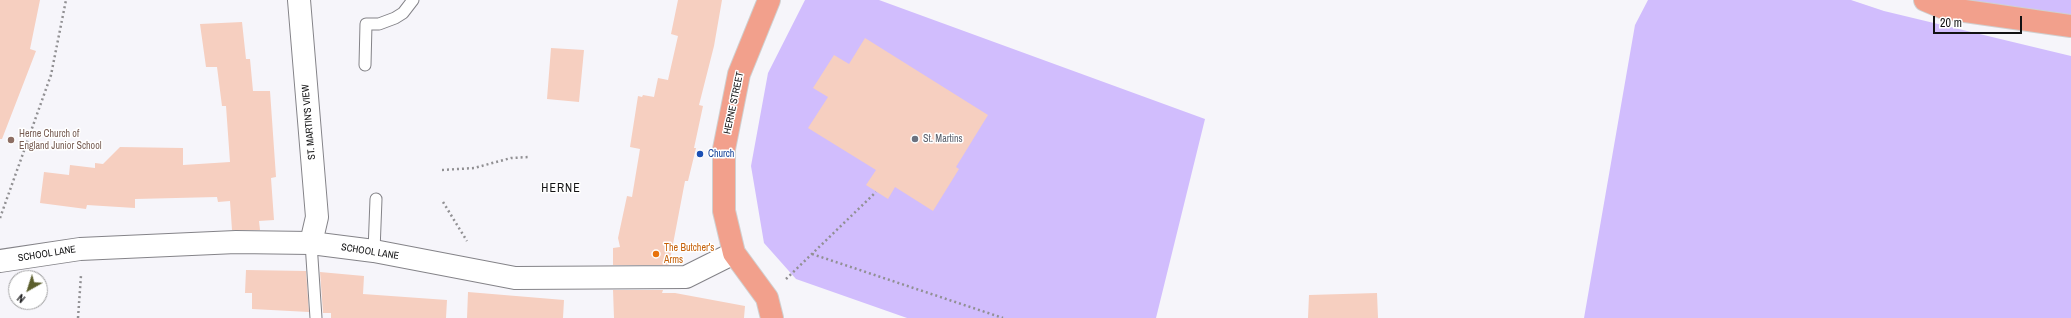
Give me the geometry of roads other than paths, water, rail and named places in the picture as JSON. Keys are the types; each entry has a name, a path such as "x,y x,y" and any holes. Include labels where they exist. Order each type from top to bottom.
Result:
{"main road":[{"name":"HERNE STREET","path":"769,0 739,74 724,148 724,211 734,253 767,298 772,318"},
{"path":"1925,0 1944,8 2062,25"}],"street":[{"name":"ST. MARTIN'S VIEW","path":"299,0 317,216 312,243"},
{"name":"SCHOOL LANE","path":"0,261 80,249 236,242 312,243 374,251 515,278 686,277 734,253"}],"lane":[{"path":"365,65 366,24 379,24 395,18 403,13 413,0"},
{"path":"374,251 376,199"},
{"path":"312,243 316,318"}],"place":[{"name":"St. Martins","path":"915,139"},
{"name":"Herne Church of England Junior School","path":"11,140"},
{"name":"Church","path":"700,154"},
{"name":"The Butcher's Arms","path":"656,254"}],"district":[{"name":"HERNE","path":"561,189"}]}
